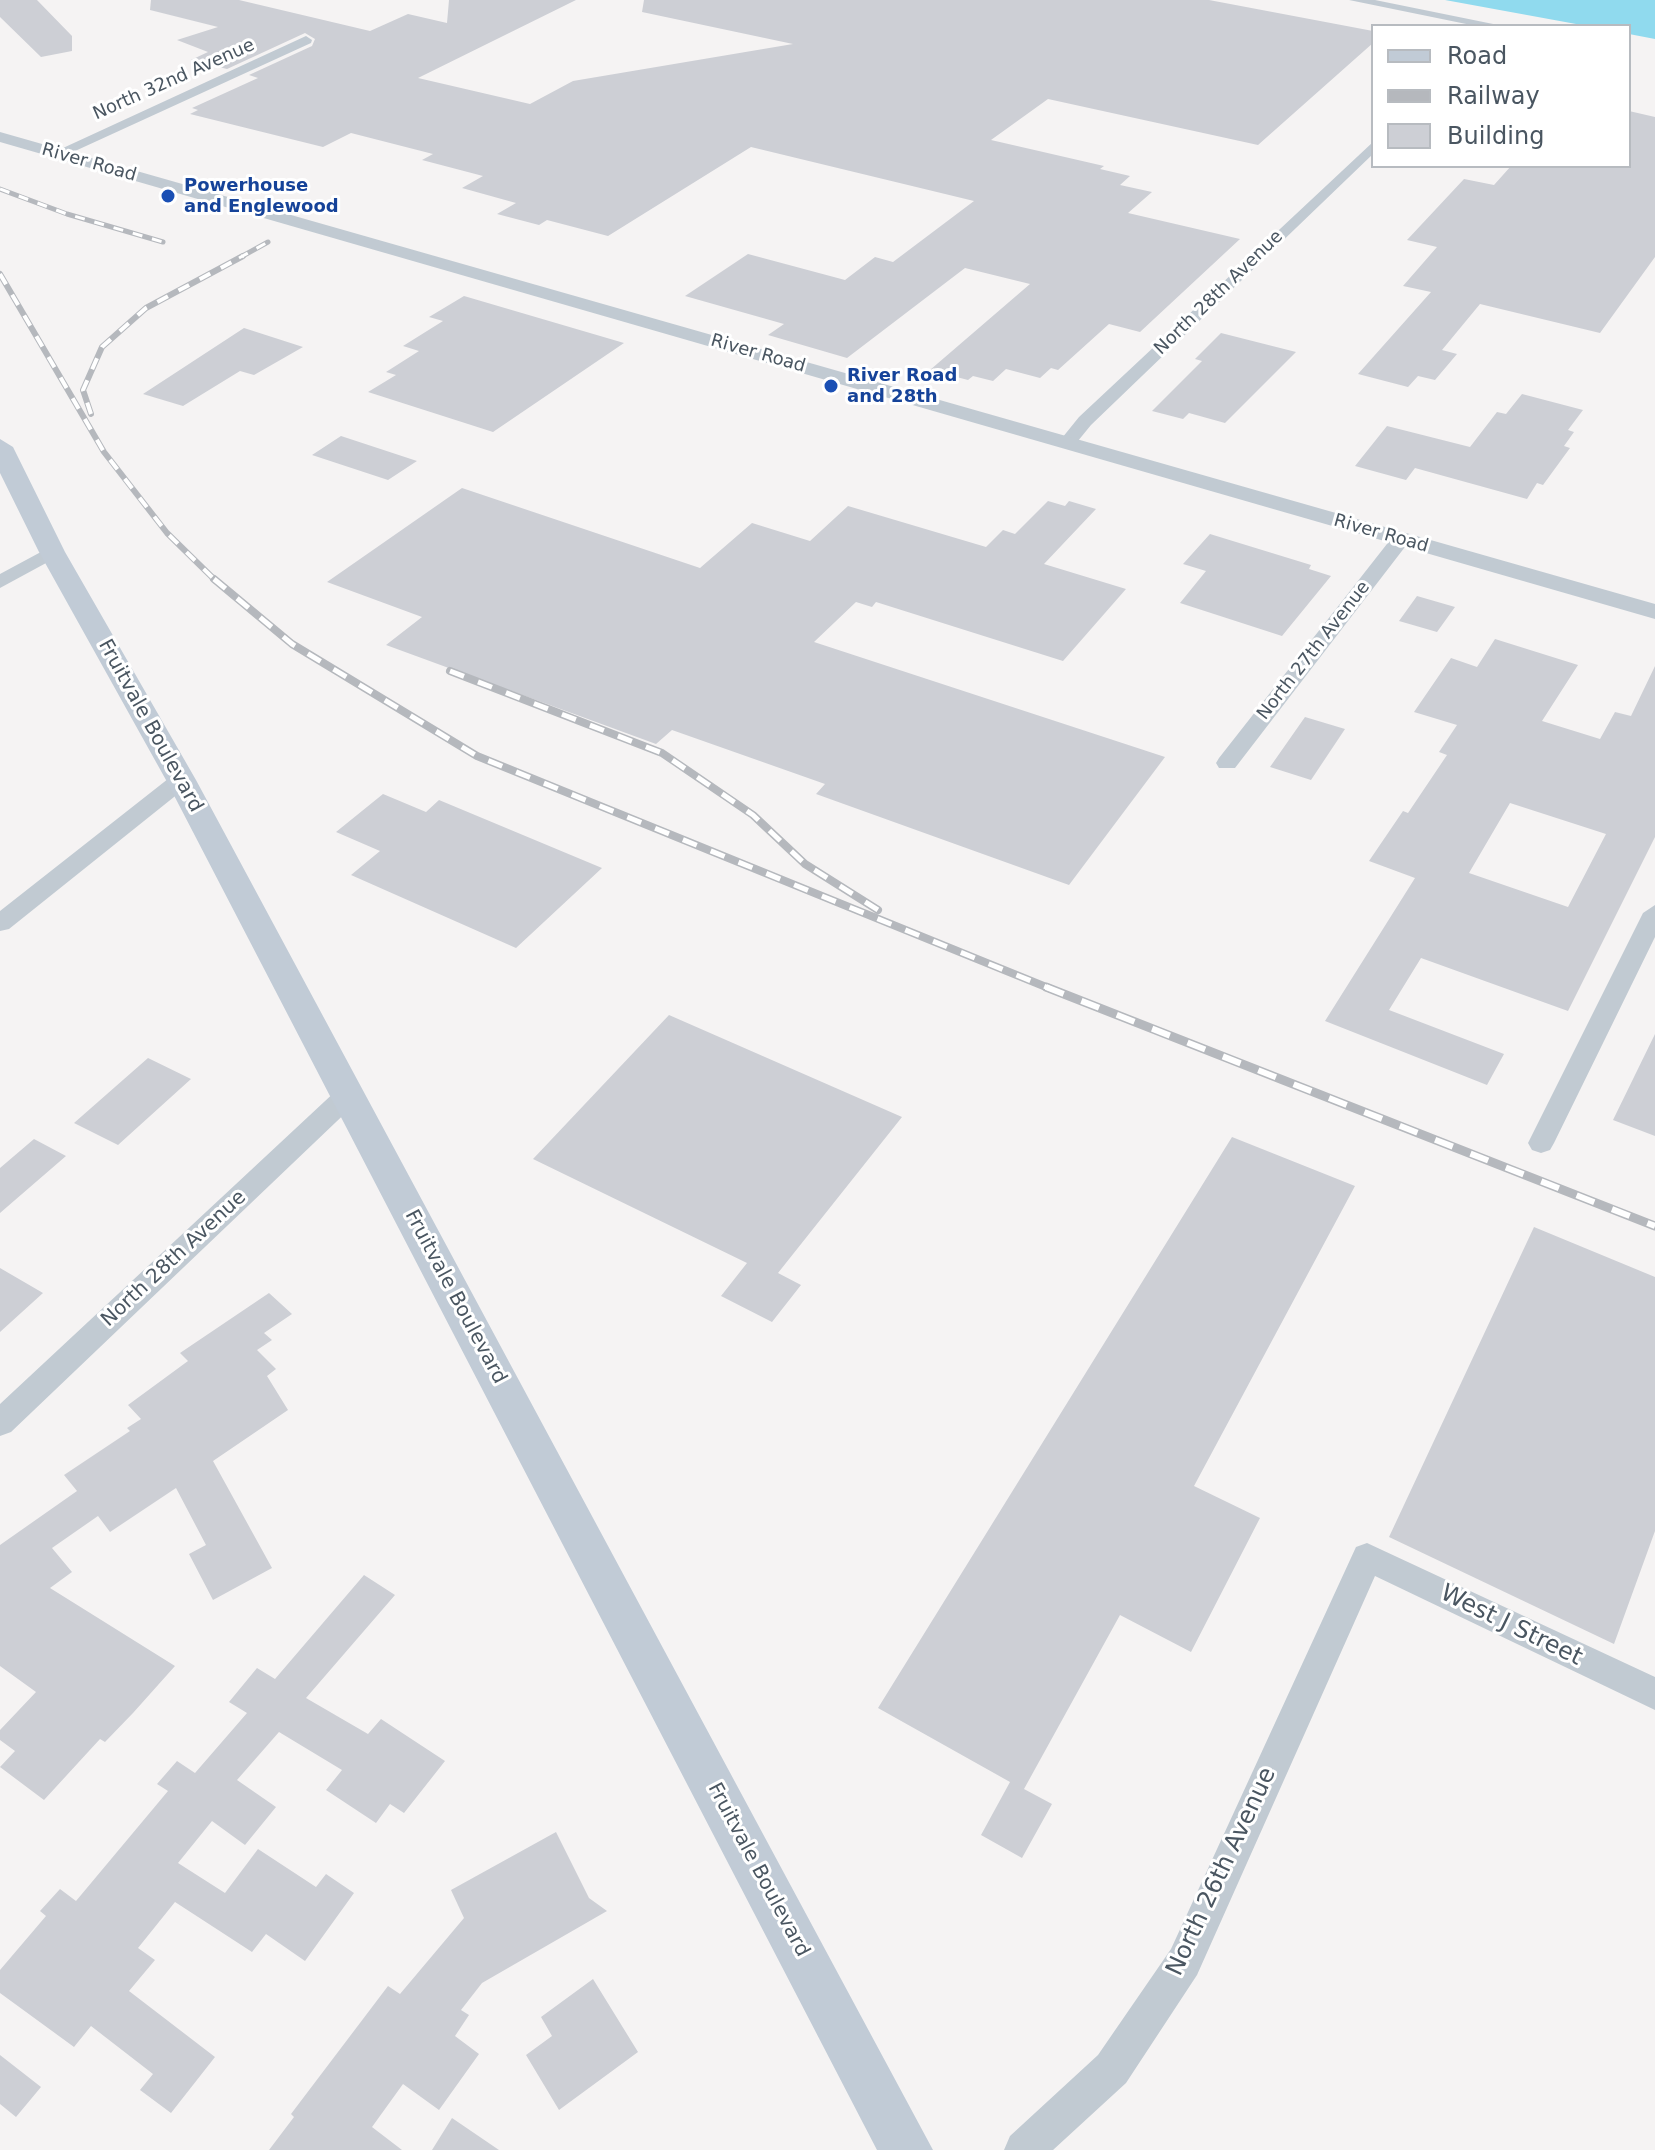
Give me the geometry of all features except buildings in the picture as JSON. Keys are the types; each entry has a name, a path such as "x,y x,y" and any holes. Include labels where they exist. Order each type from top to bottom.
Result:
{"main road":[{"name":"Fruitvale Boulevard","path":"0,447 52,552 181,780 906,2150"}],"street":[{"path":"1355,0 1486,24"},
{"name":"North 32nd Avenue","path":"57,154 306,40"},
{"name":"River Road","path":"0,137 1655,612"},
{"name":"North 28th Avenue","path":"1067,443 1085,421 1371,148"},
{"name":"North 27th Avenue","path":"1227,763 1401,539"},
{"path":"0,582 52,552"},
{"path":"0,923 181,780"},
{"path":"1541,1143 1655,913"},
{"name":"North 28th Avenue","path":"0,1423 348,1095"},
{"name":"West J Street","path":"1367,1557 1655,1694"},
{"name":"North 26th Avenue","path":"1024,2150 1112,2069 1184,1962 1367,1557"}],"water":[{"path":"1445,0 1655,0 1655,39 1631,34 1631,24 1576,24"}],"railway":[{"path":"0,189 67,214 163,242"},
{"path":"239,258 268,242"},
{"path":"91,414 83,390 102,347 146,308 243,256"},
{"path":"0,274 104,452 167,533 216,581"},
{"path":"214,579 292,644 477,756 1048,988"},
{"path":"450,671 662,753 753,815 805,864 878,910"},
{"path":"1048,988 1655,1226"}],"place":[{"name":"Powerhouse and Englewood","path":"168,196"},
{"name":"River Road and 28th","path":"831,386"}]}
